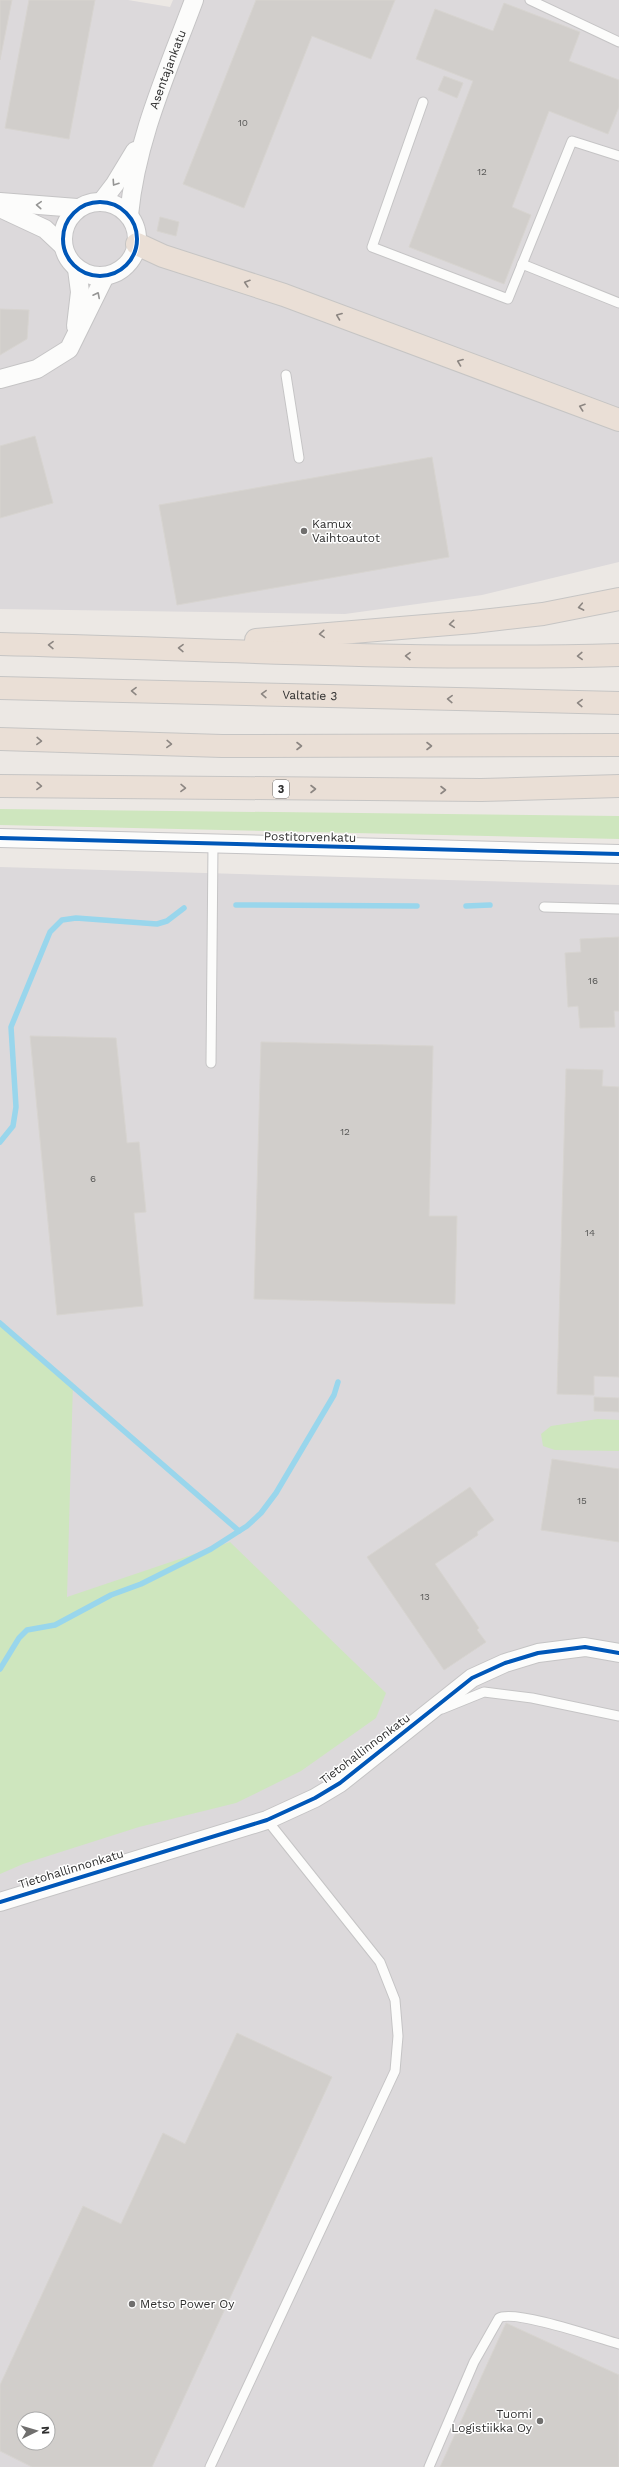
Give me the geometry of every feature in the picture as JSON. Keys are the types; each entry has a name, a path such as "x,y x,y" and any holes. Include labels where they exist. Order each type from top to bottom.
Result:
{"highway":[{"path":"137,244 163,256 284,295 619,420"},
{"path":"220,649 264,639 473,622 543,614 619,599"},
{"path":"0,644 220,649 334,655 510,657 619,655"},
{"name":"Valtatie 3","path":"0,688 619,703"},
{"path":"0,739 222,746 619,745"},
{"name":"3","path":"0,786 481,790 619,786"},
{"path":"561,788 619,793"}],"street":[{"name":"Asentajankatu","path":"129,215 131,191 142,140 194,0"},
{"name":"Asentajankatu","path":"102,201 115,184 142,140"},
{"path":"0,202 77,208 89,203 102,201 120,207 129,215 134,224 137,244 135,253 126,266 105,276 86,274 70,263 62,245 45,229 0,208"},
{"path":"62,245 62,236 67,221 77,208"},
{"path":"74,338 80,292 78,269"},
{"path":"0,379 37,370 54,361 69,349 105,276"},
{"name":"Postitorvenkatu","path":"0,838 213,845 619,854"},
{"name":"Tietohallinnonkatu","path":"0,1902 266,1820 314,1798 340,1783 472,1678 505,1663 538,1653 585,1648 619,1653"}],"lane":[{"path":"530,0 619,42"},
{"path":"423,102 372,248 508,299 572,141 619,156"},
{"path":"522,264 619,304"},
{"path":"286,375 299,458"},
{"path":"211,1063 213,845"},
{"path":"544,907 619,909"},
{"path":"424,1716 484,1692 532,1698 619,1716"},
{"path":"210,2467 395,2071 398,2036 395,2000 380,1962 266,1820"},
{"path":"429,2467 474,2362 499,2318 507,2315 537,2320 619,2344"}],"shaded area":[{"path":"0,0 128,0 170,7 173,0 619,0 619,562 482,595 345,614 0,609"},
{"path":"0,867 619,885 619,2467 0,2467"}],"green space":[{"path":"0,809 619,816 619,839 0,825"},
{"path":"0,1323 73,1383 67,1597 230,1542 386,1693 376,1718 301,1771 236,1803 139,1827 23,1864 0,1874"},
{"path":"598,1419 619,1420 619,1451 555,1450 543,1446 541,1434 551,1426"}],"building":[{"path":"0,0 12,0 0,60"},
{"path":"29,0 95,0 69,139 5,128"},
{"path":"256,0 395,0 371,59 312,36 244,208 183,184"},
{"path":"504,3 580,32 569,61 619,80 619,107 608,134 549,111 512,207 531,215 504,284 409,247 473,81 416,59 435,9 493,31"},
{"path":"444,76 463,83 457,98 438,90"},
{"path":"160,217 179,222 176,236 157,231"},
{"path":"0,309 29,310 27,339 0,355"},
{"path":"35,436 53,503 0,518 0,446"},
{"name":"Kamux Vaihtoautot","path":"432,457 449,557 177,605 159,505"},
{"path":"619,937 619,1011 614,1011 615,1027 580,1028 578,1006 568,1007 565,953 581,952 580,939"},
{"path":"30,1036 116,1038 127,1143 139,1142 146,1212 134,1213 143,1306 57,1315"},
{"path":"261,1042 433,1046 429,1216 457,1216 455,1304 254,1299"},
{"path":"566,1069 603,1070 602,1086 619,1087 619,1377 594,1376 594,1395 557,1394"},
{"path":"594,1397 619,1398 619,1412 594,1411"},
{"path":"552,1459 619,1469 619,1542 541,1530"},
{"path":"470,1487 494,1520 477,1532 478,1535 435,1564 479,1628 477,1630 486,1642 444,1670 367,1557"},
{"name":"Metso Power Oy","path":"237,2033 332,2077 152,2467 32,2467 0,2451 0,2385 83,2206 121,2224 163,2133 185,2144"},
{"name":"Tuomi Logistiikka Oy","path":"506,2323 619,2375 619,2467 440,2467"}],"waterway":[{"path":"236,905 417,906"},
{"path":"466,906 490,905"},
{"path":"0,1142 13,1126 16,1107 11,1027 50,932 62,920 76,918 157,924 167,921 184,908"},
{"path":"0,1323 239,1531"},
{"path":"0,1669 19,1638 27,1630 55,1625 111,1595 141,1584 211,1549 247,1526 261,1513 276,1493 334,1395 338,1382"}],"cycle path":[{"path":"93,202 107,202 114,204 127,212 135,225 137,239 135,253 127,266 114,274 107,276 93,276 86,274 73,266 65,253 63,246 63,232 65,225 73,212 86,204 93,202"},
{"path":"0,838 619,854"},
{"path":"0,1902 267,1820 315,1798 340,1783 472,1678 505,1663 538,1653 585,1647 619,1653"}],"place":[{"name":"Kamux Vaihtoautot","path":"304,531"},
{"name":"Metso Power Oy","path":"132,2304"},
{"name":"Tuomi Logistiikka Oy","path":"540,2421"}]}
